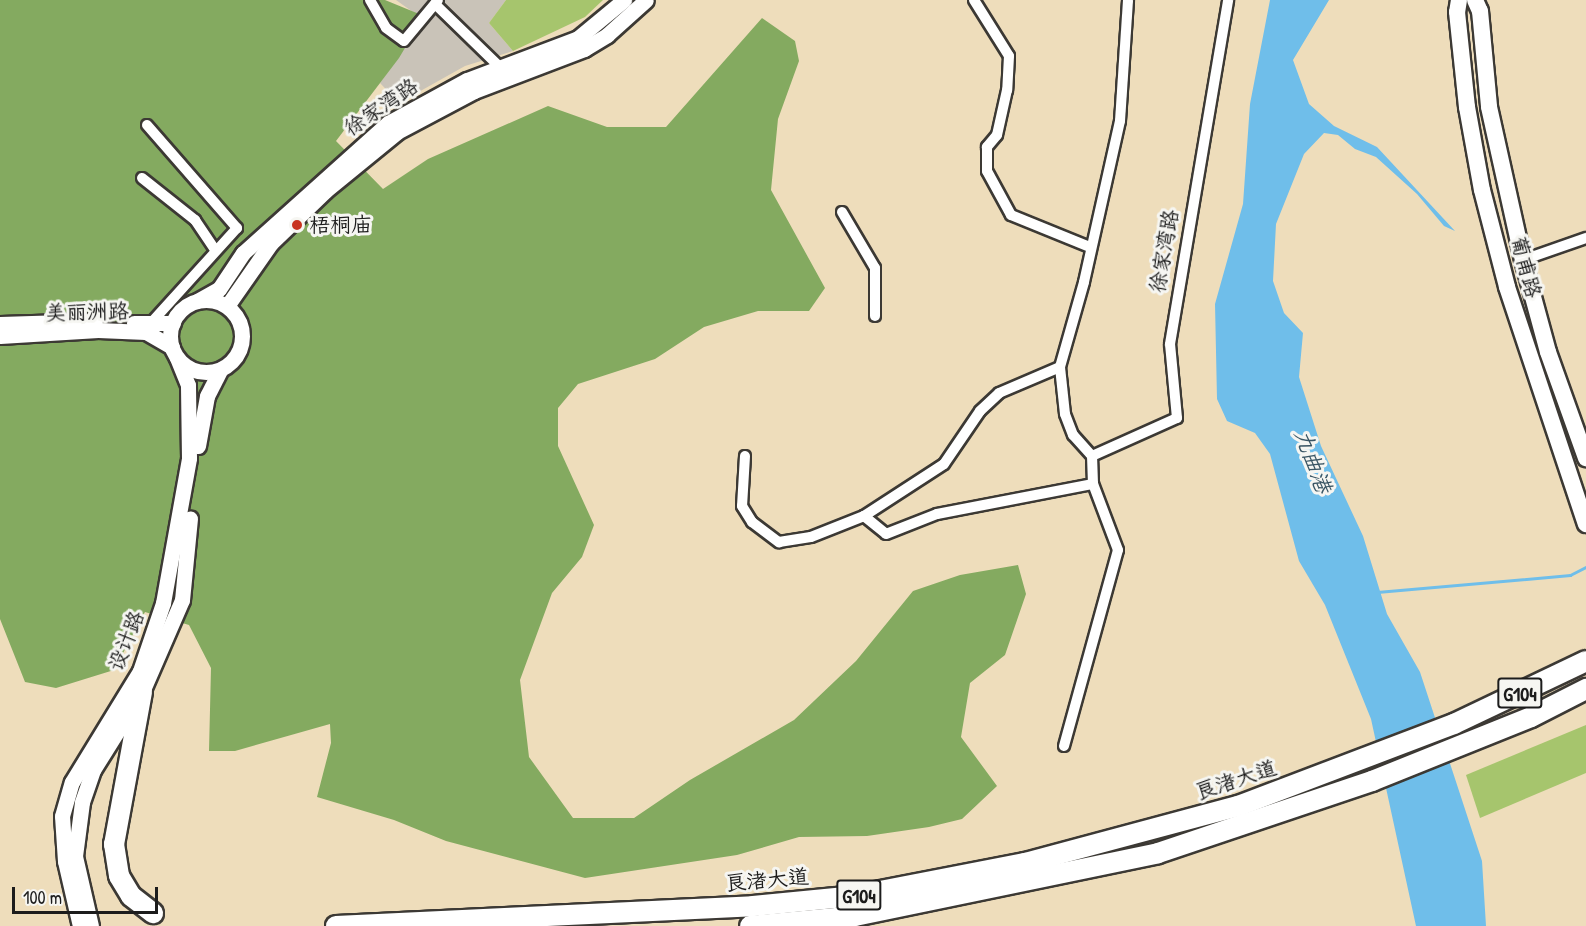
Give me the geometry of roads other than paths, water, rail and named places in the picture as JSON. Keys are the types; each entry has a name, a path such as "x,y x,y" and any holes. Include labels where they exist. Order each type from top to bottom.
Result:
{"highway":[{"name":"良渚大道","path":"336,926 643,914 855,896 1026,863 1128,838 1238,806 1364,761 1454,723 1586,661"},
{"name":"G104","path":"750,926 855,916 1055,877 1158,853 1372,781 1531,717 1586,689"},
{"path":"142,692 114,844 119,876 131,896 153,913"}],"main road":[{"name":"葡甫路","path":"1475,0 1480,11 1489,107 1523,260 1548,352 1586,458"},
{"name":"葡甫路","path":"1458,6 1467,107 1482,190 1507,287 1583,517"}],"street":[{"path":"370,0 386,28 404,41 436,2 505,72"},
{"name":"徐家湾路","path":"227,306 271,243 374,150 431,111 505,72 578,38 624,0"},
{"name":"徐家湾路","path":"197,301 219,289 243,253 360,144 427,99 505,72 584,49 607,35 646,0"},
{"path":"974,0 1009,56 1007,90 997,135 987,147 987,171 1011,215 1090,247"},
{"path":"1064,746 1118,550 1093,484 1092,456 1073,435 1065,414 1060,367 1084,282 1090,247 1120,122 1128,0"},
{"name":"徐家湾路","path":"1092,456 1177,418 1170,344 1228,0"},
{"path":"147,124 237,228 149,325"},
{"path":"142,178 195,220 216,251"},
{"path":"842,212 875,268 875,316"},
{"path":"1523,260 1586,238"},
{"path":"197,301 218,302 227,306 241,323 242,345 230,364 220,369 197,371 175,352 173,323 187,306 197,301"},
{"name":"美丽洲路","path":"0,324 106,321 149,325 173,323"},
{"name":"美丽洲路","path":"0,336 98,330 146,332 175,352"},
{"name":"设计路","path":"80,926 65,861 62,816 72,782 140,671 163,603 189,458 188,385 175,352"},
{"path":"746,456 742,506 753,522 779,542 811,537 864,516 944,464 980,411 999,393 1060,367"},
{"name":"设计路","path":"91,926 75,856 82,802 93,770 142,692 182,600 200,426 207,396 220,369"},
{"path":"864,516 886,534 937,514 1093,484"}],"water":[{"name":"九曲港","path":"1270,0 1329,0 1293,60 1309,104 1334,126 1377,147 1455,231 1444,226 1417,194 1376,157 1355,149 1338,135 1324,133 1304,154 1276,224 1273,281 1284,313 1303,333 1299,377 1321,446 1363,536 1387,614 1420,672 1482,861 1486,926 1416,926 1371,719 1325,605 1299,561 1270,454 1255,433 1227,421 1217,399 1215,304 1243,204 1250,104"}],"waterway":[{"path":"1377,592 1570,575 1586,567"}],"place":[{"name":"梧桐庙","path":"297,225"}]}
